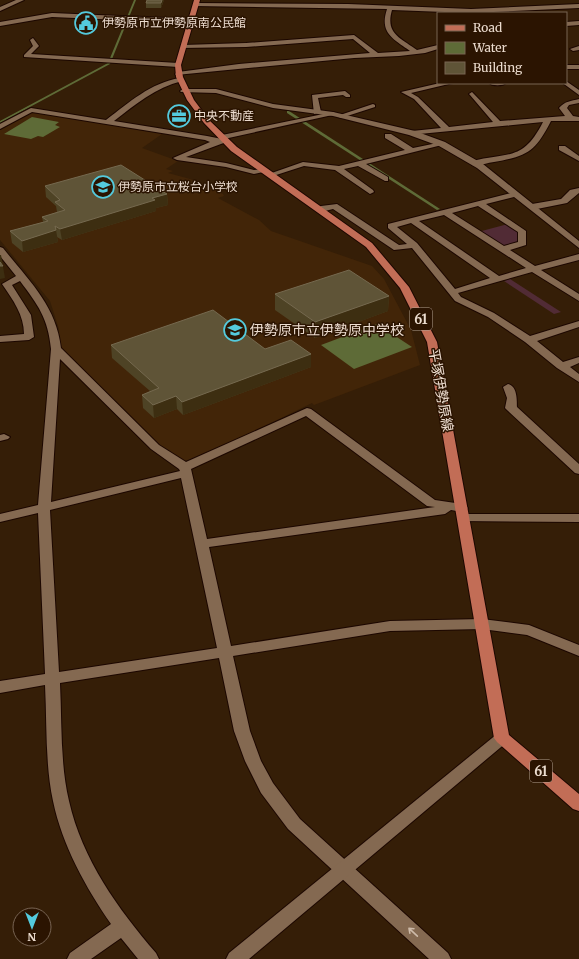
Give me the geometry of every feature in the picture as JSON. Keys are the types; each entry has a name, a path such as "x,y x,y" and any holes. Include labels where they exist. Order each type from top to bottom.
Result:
{"main road":[{"path":"179,73 183,47 196,3"},
{"name":"平塚伊勢原線","path":"179,73 183,91 221,140 321,209 368,245 404,287 432,342 502,738"},
{"name":"61","path":"502,738 579,804"}],"street":[{"path":"0,9 21,0"},
{"path":"196,3 348,6 440,12 579,6"},
{"path":"390,8 386,19 387,28 392,36 415,52"},
{"path":"527,8 533,12"},
{"path":"0,24 52,15 190,22"},
{"path":"567,24 579,23"},
{"path":"183,47 254,45 354,37 376,55"},
{"path":"33,40 36,46 26,56 179,73 291,61 415,52 437,48"},
{"path":"425,51 437,55"},
{"path":"285,53 291,61"},
{"path":"567,67 579,67"},
{"path":"108,122 159,85 171,81 179,73"},
{"path":"445,84 404,92 416,98 446,128"},
{"path":"567,84 579,93"},
{"path":"183,91 216,91 273,106 337,115 412,133 442,144 475,163 579,245"},
{"path":"317,112 314,96 346,93"},
{"path":"472,94 498,123"},
{"path":"575,119 563,108 567,104 579,102"},
{"path":"373,106 221,140 175,158 226,165 254,172 267,173 303,164 336,167 361,164 442,144"},
{"path":"0,127 31,110 221,140"},
{"path":"412,133 498,123 548,119 575,119"},
{"path":"475,163 514,155 529,149 541,133 548,119"},
{"path":"388,136 412,151"},
{"path":"562,148 579,159"},
{"path":"292,157 303,164"},
{"path":"361,164 385,179"},
{"path":"336,167 336,169 370,192"},
{"path":"532,207 564,201 573,192 579,190"},
{"path":"515,194 391,226 414,245 458,299 491,315 529,340 579,379"},
{"path":"479,203 522,231 523,243 502,249"},
{"path":"321,209 334,206 397,248 414,245"},
{"path":"446,212 579,298"},
{"path":"412,220 498,279"},
{"path":"0,250 44,306 54,331 56,349 44,508 57,773 62,806 84,864 100,895 122,927 150,959"},
{"path":"453,292 579,257"},
{"path":"0,338 29,337 30,327 25,312 7,284 22,277"},
{"path":"529,340 579,324"},
{"path":"56,349 155,447 185,470 242,731 252,761 267,788 294,824 442,959"},
{"path":"561,366 579,360"},
{"path":"508,387 512,398 511,408 579,470"},
{"path":"0,518 44,508 185,470 307,411 430,503 462,513"},
{"path":"202,544 462,513 579,518"},
{"path":"0,687 390,626 482,624 529,630 579,651"},
{"path":"235,959 502,738"},
{"path":"76,959 122,927"}],"shaded area":[{"name":"伊勢原市立伊勢原中学校","path":"36,112 162,134 142,148 178,161 166,169 173,171 168,173 190,179 223,194 224,196 218,198 259,220 271,231 372,266 384,279 411,330 420,365 314,405 312,403 195,460 188,461 179,459 163,449 60,348 59,329 50,301 0,240 0,130 30,113"},
{"path":"508,224 518,231 519,242 500,246 478,232"},
{"path":"510,279 561,312 554,314 504,281"}],"water":[{"path":"32,117 59,122 55,125 60,127 43,137 38,136 31,139 4,134"},
{"path":"377,324 412,347 354,369 321,345"}],"building":[{"path":"147,0 162,0 161,3 146,3"},
{"path":"121,165 167,194 152,198 155,200 60,229 55,226 56,230 22,241 10,231 48,221 42,217 65,210 55,202 60,200 45,186"},
{"path":"349,270 389,296 315,322 275,294"},
{"path":"213,310 265,349 291,340 311,354 182,402 176,396 153,405 142,395 159,388 111,345"}],"waterway":[{"path":"0,122 109,63 135,0"},
{"path":"288,112 438,209"}],"place":[{"name":"伊勢原市立伊勢原南公民館","path":"86,23"},
{"name":"中央不動産","path":"179,116"},
{"name":"伊勢原市立桜台小学校","path":"103,187"},
{"name":"伊勢原市立伊勢原中学校","path":"235,330"}]}
